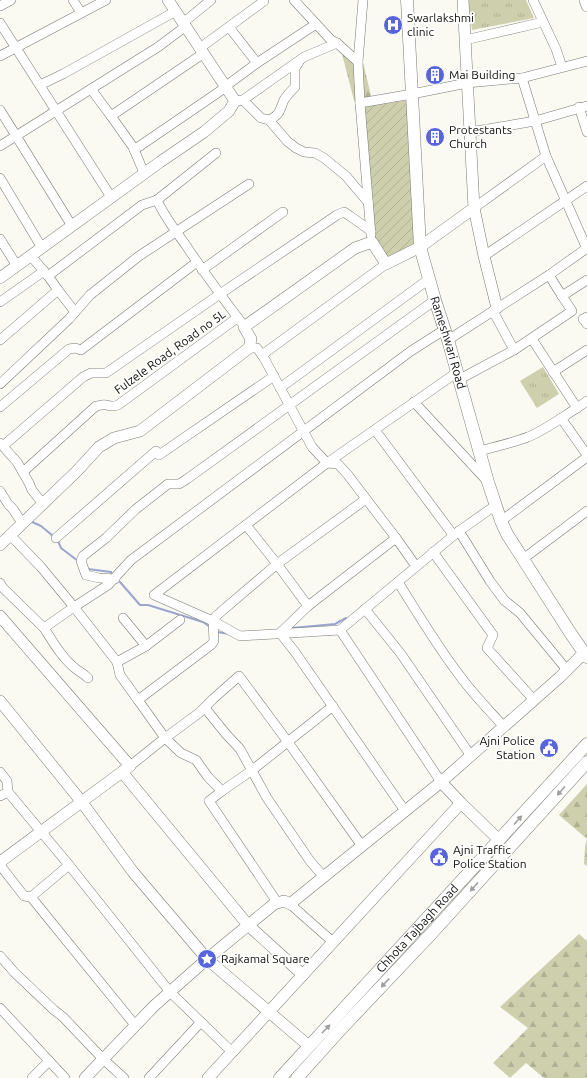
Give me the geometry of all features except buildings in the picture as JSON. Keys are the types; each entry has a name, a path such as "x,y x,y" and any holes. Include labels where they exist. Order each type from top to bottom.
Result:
{"main road":[{"name":"Rameshwari Road","path":"407,0 420,246 429,279 488,482 501,521 507,534 586,653"},
{"name":"Chhota Tajbagh Road","path":"280,1078 587,744"},
{"path":"297,1078 587,762"},
{"path":"309,1046 319,1054"}],"street":[{"path":"0,6 11,0"},
{"path":"73,0 81,13"},
{"path":"0,56 106,0"},
{"path":"168,0 226,86 239,101 261,118 268,120 287,141 296,148 304,152 315,153 324,158 346,176 368,202"},
{"path":"294,0 331,40 337,43 358,62"},
{"path":"363,0 358,62 371,236"},
{"path":"463,0 474,208 495,310 514,350"},
{"path":"533,0 556,49 562,67"},
{"path":"585,0 587,6"},
{"path":"111,116 202,51 228,27 264,1"},
{"path":"0,146 158,47 185,25 206,2"},
{"path":"40,85 63,74 176,11"},
{"path":"465,40 543,22"},
{"path":"0,23 111,198"},
{"path":"134,150 257,63 316,24"},
{"path":"228,27 257,63"},
{"path":"0,278 144,173 204,132 239,101 304,57 337,43"},
{"path":"268,120 280,112 284,100 295,87 295,68 300,61"},
{"path":"360,103 467,83 522,78 587,61"},
{"path":"44,628 108,585 131,560 411,351 495,310 587,249 546,156 522,78"},
{"path":"91,88 134,150 144,173"},
{"path":"470,132 536,121 583,107 587,132"},
{"path":"0,110 72,226"},
{"path":"0,302 46,274 142,205 157,200 216,153"},
{"path":"262,355 386,264 420,246 546,156"},
{"path":"0,178 42,248"},
{"path":"0,384 76,312 90,295 140,256 249,184"},
{"path":"484,256 587,186"},
{"path":"157,200 160,208 176,232 241,322 251,339 249,348"},
{"path":"0,407 69,349 75,348 81,350 200,266 283,212"},
{"path":"43,504 32,490 17,462 2,444 83,377 91,373 106,373 220,294 337,215 344,212 371,236 386,264"},
{"path":"241,322 371,236"},
{"path":"0,239 17,266"},
{"path":"31,256 76,312"},
{"path":"496,505 455,532 434,552 340,630 240,636 213,621 154,595 327,463 414,402 457,376 514,350 572,311 549,275"},
{"path":"280,388 429,279"},
{"path":"562,296 587,280"},
{"path":"0,340 58,290"},
{"path":"115,579 86,575 82,565 83,556 168,484 179,484 187,479 435,300"},
{"path":"587,317 583,319 587,324"},
{"name":"Fulzele Road, Road no 5L","path":"23,472 96,406 104,404 114,407 118,405 241,322"},
{"path":"532,339 577,408"},
{"path":"0,544 10,535 22,518 43,504 99,447 114,438 140,431 249,348 257,348 290,404 312,446 327,463 338,464 348,475 414,562"},
{"path":"553,372 587,350"},
{"path":"56,538 156,451 160,456 274,376"},
{"path":"479,451 518,441 541,431 587,401"},
{"path":"414,402 488,482"},
{"path":"501,521 587,456 561,418"},
{"path":"375,430 455,532 504,600 520,613 568,670"},
{"path":"0,491 8,504 22,518"},
{"path":"138,700 211,645 214,638 213,621 216,616 277,564 366,499"},
{"path":"524,559 587,511"},
{"path":"246,525 308,606"},
{"path":"10,535 41,567 117,662 120,675 165,738 181,753 196,760 208,777 222,791"},
{"path":"280,634 308,606 396,538"},
{"path":"434,552 493,635 487,648 534,700"},
{"path":"398,582 430,634 460,677 504,727"},
{"path":"0,583 44,628 58,650 76,669 88,678"},
{"path":"365,609 401,654 471,756"},
{"path":"0,616 126,769 248,925 303,975"},
{"path":"123,618 146,646"},
{"path":"117,662 146,646 180,620"},
{"path":"340,630 441,782 499,840"},
{"path":"280,634 295,652 405,811"},
{"path":"290,904 441,782 586,653"},
{"path":"135,1026 31,897 24,896 1,861 193,718 239,676 362,846"},
{"path":"0,701 81,801 133,872 207,959 309,1046"},
{"path":"277,902 209,801 252,771 333,706"},
{"path":"205,708 240,749 266,798 310,862 324,877"},
{"path":"0,772 8,781 4,794 40,831 170,992 232,1052"},
{"path":"208,1078 461,803"},
{"path":"31,897 68,866"},
{"path":"85,1078 154,1006 207,959 277,902 284,901 290,904 333,942"},
{"path":"0,956 14,972 63,1017 103,1059 124,1078"},
{"path":"0,1008 65,1078"},
{"path":"149,1078 201,1022"},
{"path":"32,1078 49,1061"}],"green space":[{"path":"468,0 526,0 534,18 472,30"},
{"path":"360,50 372,100 355,104 342,54"},
{"path":"408,100 416,245 386,260 374,240 363,107"},
{"path":"543,367 559,394 537,408 520,381"},
{"path":"587,784 587,839 559,815"},
{"path":"587,839 587,866 584,864"},
{"path":"579,934 587,941 587,1078 544,1078 526,1063 510,1078 493,1063 528,1028 500,1007"}],"waterway":[{"path":"30,521 41,526 53,536"},
{"path":"58,541 61,548 78,561"},
{"path":"88,569 111,572 112,574"},
{"path":"120,582 140,605 148,605 203,622 210,627"},
{"path":"292,628 335,624 346,618"},
{"path":"217,632 230,634"}],"place":[{"name":"Swarlakshmi clinic","path":"393,25"},
{"name":"Mai Building","path":"435,75"},
{"name":"Protestants Church","path":"435,137"},
{"name":"Ajni Police Station","path":"549,748"},
{"name":"Ajni Traffic Police Station","path":"439,857"},
{"name":"Rajkamal Square","path":"207,959"}]}
